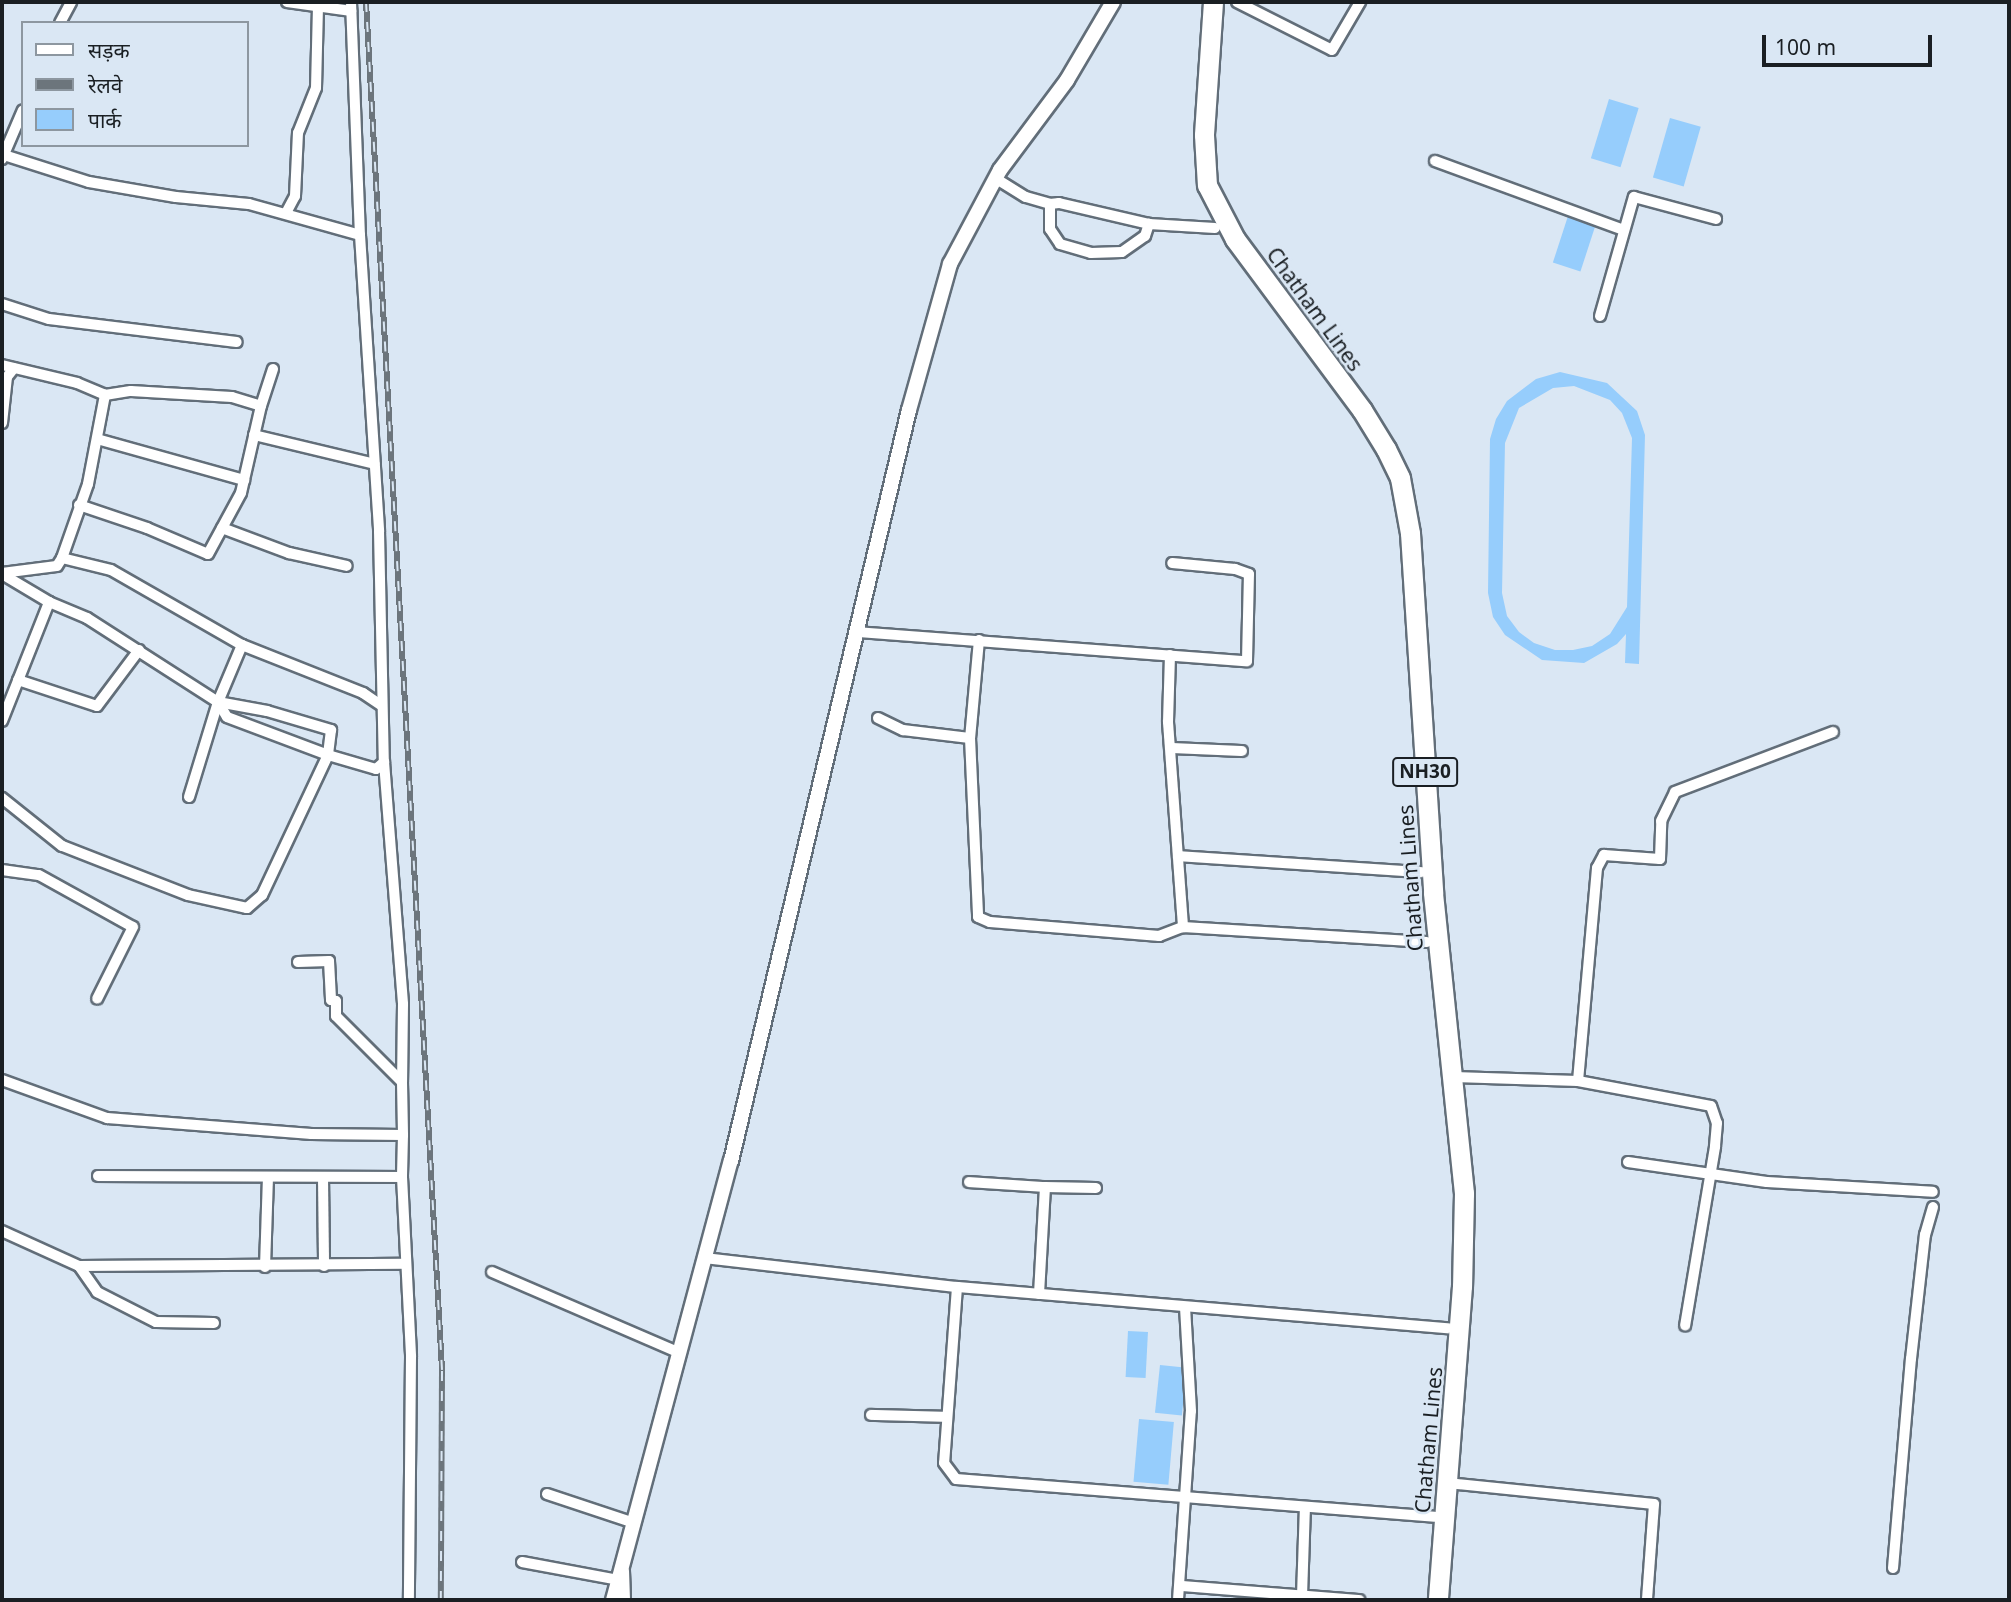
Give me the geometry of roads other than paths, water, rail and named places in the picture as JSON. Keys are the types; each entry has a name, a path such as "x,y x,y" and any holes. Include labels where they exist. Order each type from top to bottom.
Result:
{"highway":[{"name":"Chatham Lines","path":"1201,2 1193,162 1200,198 1215,228 1374,450 1390,484 1398,523 1427,942 1454,1077 1464,1193 1462,1286 1438,1600"},
{"name":"Chatham Lines","path":"1213,2 1207,59 1204,164 1214,203 1235,239 1362,410 1386,449 1405,497 1410,533 1451,1193 1448,1328 1427,1600"}],"street":[{"path":"61,21 71,2"},
{"path":"287,2 351,6 360,235 375,464 381,705 403,1004 402,1177 411,1357 409,1600"},
{"path":"613,1600 732,1160 909,410 950,264 995,178 1067,80 1113,2"},
{"path":"1237,2 1332,50 1360,2"},
{"path":"286,214 295,196 298,133 316,88 318,5"},
{"path":"21,115 3,157 89,182 176,197 248,204 360,235"},
{"path":"1435,161 1624,230"},
{"path":"995,178 1026,197 1050,204 1072,205 1149,224 1215,228"},
{"path":"1600,316 1634,197 1716,219"},
{"path":"1050,204 1050,229 1060,244 1091,253 1122,252 1145,236 1149,224"},
{"path":"2,304 49,319 237,342"},
{"path":"2,365 77,383 105,395 131,391 232,397 261,406"},
{"path":"2,423 7,377 14,368"},
{"path":"79,505 147,528 208,554 241,493 261,406 273,369"},
{"path":"2,574 57,566 62,558 88,484 105,395"},
{"path":"254,435 375,464"},
{"path":"97,439 244,480"},
{"path":"222,528 289,553 347,566"},
{"path":"62,558 111,570 242,645 363,693 381,705"},
{"path":"857,632 1247,661 1250,588 1247,571 1172,563"},
{"path":"2,574 49,602 87,618 218,702 267,711 331,730 328,755 262,895 247,908 188,895 62,846 2,798"},
{"path":"2,721 49,602"},
{"path":"979,640 970,738 978,917 990,922 1158,936 1183,927 1427,942"},
{"path":"189,797 218,702 242,645"},
{"path":"18,680 97,706 139,650"},
{"path":"1170,655 1168,722 1183,927"},
{"path":"218,702 227,717 328,755 376,769 384,762"},
{"path":"878,718 903,730 970,738"},
{"path":"1578,1081 1597,868 1604,855 1660,859 1661,821 1675,792 1833,733"},
{"path":"1171,748 1242,751"},
{"path":"1178,856 1421,872"},
{"path":"2,870 39,875 133,927 97,999"},
{"path":"298,962 329,961 331,1000 336,1001 336,1016 402,1082"},
{"path":"1454,1077 1578,1081 1710,1106 1717,1123 1685,1326"},
{"path":"2,1080 107,1118 311,1134 403,1135"},
{"path":"1628,1162 1767,1182 1933,1192"},
{"path":"99,1176 402,1177"},
{"path":"265,1267 268,1177"},
{"path":"323,1178 324,1266"},
{"path":"969,1182 1045,1188 1096,1188"},
{"path":"1039,1294 1045,1188"},
{"path":"1894,1568 1911,1359 1925,1235 1933,1207"},
{"path":"2,1231 79,1266 265,1267 405,1264"},
{"path":"705,1258 957,1287 1448,1328"},
{"path":"79,1266 97,1292 156,1322 214,1323"},
{"path":"492,1272 680,1353"},
{"path":"957,1287 944,1464 956,1479 1434,1517"},
{"path":"1178,1600 1191,1411 1185,1308"},
{"path":"871,1415 947,1417"},
{"path":"1447,1483 1654,1504 1647,1600"},
{"path":"547,1494 634,1523"},
{"path":"1302,1596 1306,1507"},
{"path":"522,1562 619,1580"},
{"path":"623,1565 625,1600"},
{"path":"1181,1586 1360,1600"}],"railway":[{"path":"366,2 442,1371 441,1600"}]}
